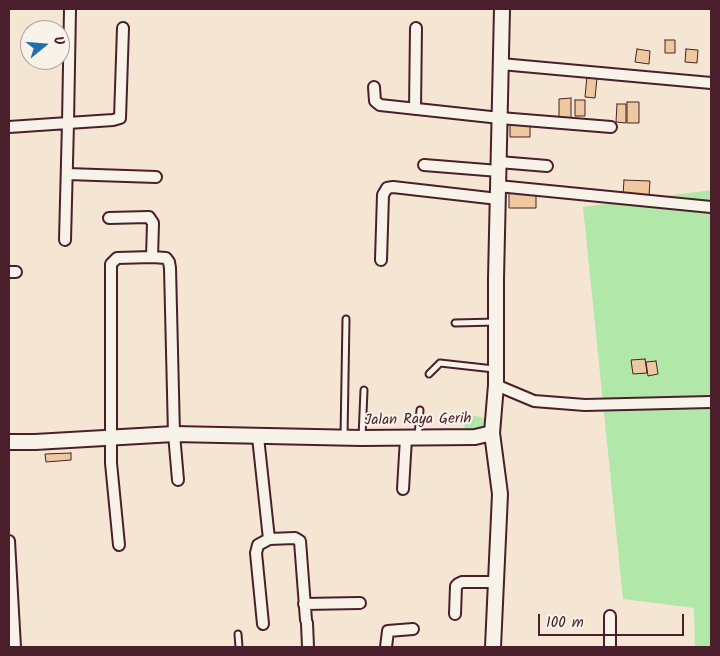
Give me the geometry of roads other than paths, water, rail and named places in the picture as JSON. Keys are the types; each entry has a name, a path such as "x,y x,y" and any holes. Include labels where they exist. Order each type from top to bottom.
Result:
{"street":[{"path":"65,240 70,9"},
{"name":"Jalan Raya Gerih","path":"9,442 174,434 258,437 412,438 475,437 492,433 496,385 502,9"},
{"path":"9,126 120,118 123,28"},
{"path":"416,28 416,109"},
{"path":"501,64 711,83"},
{"path":"374,88 374,101 380,105 500,118 611,126"},
{"path":"424,165 547,166"},
{"path":"67,174 156,177"},
{"path":"381,260 383,195 386,188 498,192 711,207"},
{"path":"110,218 149,217 152,219 152,257"},
{"path":"119,545 111,437 111,264 117,258 166,258 170,262 174,434 178,480"},
{"path":"496,385 534,401 585,405 711,402"},
{"path":"492,433 500,494 493,647"},
{"path":"258,437 269,540"},
{"path":"403,489 412,438"},
{"path":"263,624 256,553 258,546 269,540 299,539 308,647"},
{"path":"9,541 15,647"},
{"path":"454,614 456,586 458,584 462,582 496,582"},
{"path":"304,604 360,603"},
{"path":"610,616 610,647"},
{"path":"386,647 386,634 388,631 413,629"}],"lane":[{"path":"344,438 346,319"},
{"path":"455,322 496,322"},
{"path":"429,374 440,363 496,370"},
{"path":"362,438 364,390"},
{"path":"412,438 420,410"},
{"path":"238,634 240,647"}]}
